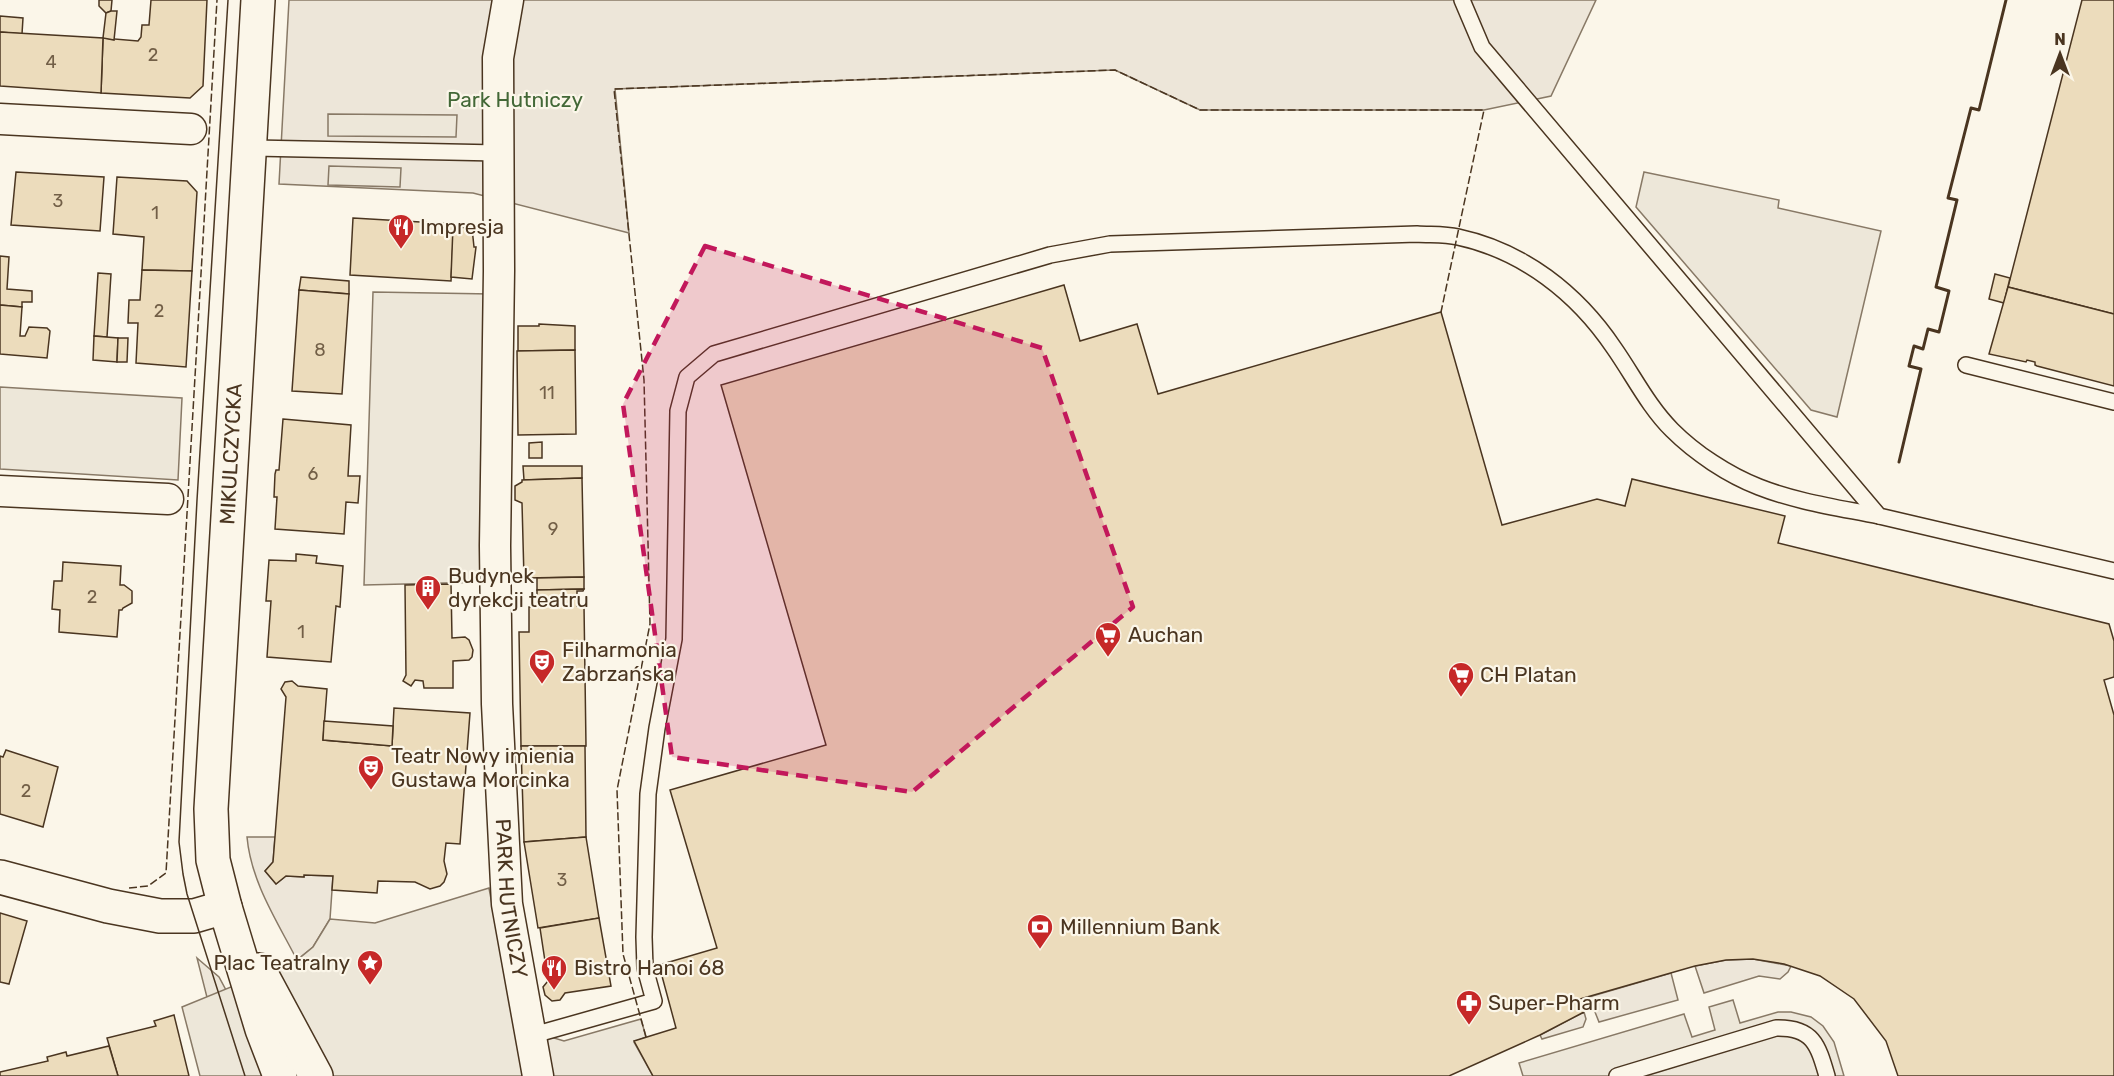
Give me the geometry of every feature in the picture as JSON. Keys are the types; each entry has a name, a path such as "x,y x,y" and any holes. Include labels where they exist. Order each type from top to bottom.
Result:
{"main road":[{"name":"MIKULCZYCKA","path":"225,907 213,860 211,809 258,0"},
{"path":"0,877 108,906 160,916 194,916 225,907"},
{"path":"225,907 262,1029 280,1076"},
{"path":"225,907 315,1076"}],"street":[{"name":"PARK HUTNICZY","path":"508,0 498,58 499,271 495,546 497,704 507,904 537,1076"},
{"path":"0,119 191,129"},
{"path":"0,492 168,499"}],"lane":[{"path":"1462,0 1482,47 1879,516"},
{"path":"250,148 498,153"},
{"path":"530,1036 654,1001 645,968 644,938 648,794 657,728 674,639 678,411 687,377 714,354 1050,255 1110,244 1417,234 1457,237 1495,248 1531,265 1591,316 1651,405 1672,430 1731,474 1781,494 2114,571"},
{"path":"1966,365 2114,402"},
{"path":"1617,1076 1776,1028 1793,1028 1810,1036 1819,1051 1827,1076"}],"highlighted area":[{"path":"705,246 1042,348 1133,607 912,792 672,757 623,404"}],"green space":[{"name":"Park Hutniczy","path":"289,0 1596,0 1551,96 1484,110 1200,110 1115,70 615,89 629,233 473,193 279,184"},
{"path":"247,837 275,837 273,862 265,871 276,884 286,876 333,876 330,919 313,947 297,960 259,885 249,854"},
{"path":"197,958 219,977 227,992 227,1076"},
{"path":"1753,959 1791,966 1780,979 1759,976 1704,993 1695,966 1726,960"},
{"path":"1671,973 1678,1000 1599,1022 1589,997"},
{"path":"1584,1012 1586,1019 1583,1027 1542,1039 1540,1035"}],"shaded area":[{"path":"328,114 457,115 456,137 328,136"},
{"path":"329,166 401,168 400,187 328,185"},
{"path":"1644,172 1779,200 1778,208 1881,231 1837,417 1811,410 1636,207"},
{"path":"373,292 491,294 486,582 364,585"},
{"path":"0,387 182,398 178,480 0,469"},
{"name":"Plac Teatralny","path":"489,888 514,1026 564,1041 641,1019 646,1037 634,1042 653,1076 200,1076 182,1007 297,960 313,947 330,919 375,923"},
{"path":"1733,1000 1740,1023 1778,1012 1791,1012 1811,1017 1823,1026 1834,1042 1844,1076 1523,1076 1519,1063 1684,1014 1692,1037 1715,1030 1709,1007"}],"building":[{"path":"99,0 112,0 111,11 106,13 99,6"},
{"path":"151,0 207,0 203,86 190,98 101,93 103,38 138,41 141,37 142,25 149,25"},
{"path":"2082,0 2114,0 2114,314 2008,287"},
{"path":"117,11 114,40 103,38 106,13"},
{"path":"0,16 23,18 22,34 0,32"},
{"path":"0,32 103,38 101,93 0,86"},
{"path":"16,172 104,177 100,231 11,225"},
{"path":"117,177 187,181 197,192 192,271 142,270 144,237 113,234"},
{"path":"353,218 454,224 451,281 350,275"},
{"path":"453,227 472,228 474,247 476,247 472,279 451,277"},
{"path":"0,256 9,257 7,289 32,291 32,302 22,302 22,307 0,305"},
{"path":"142,270 192,271 186,367 136,363 138,323 128,323 129,300 140,300"},
{"path":"98,273 111,274 107,337 94,336"},
{"path":"1995,274 2010,278 2004,303 1989,299"},
{"path":"301,277 349,281 349,294 299,290"},
{"name":"CH Platan","path":"1064,285 1080,341 1137,324 1158,394 1441,312 1502,525 1597,499 1625,506 1632,479 1785,516 1778,543 2109,624 2114,641 2114,677 2104,680 2114,715 2114,1076 1898,1076 1886,1041 1854,999 1820,976 1784,964 1753,959 1726,960 1695,966 1580,999 1584,1012 1540,1035 1449,1076 653,1076 634,1041 676,1028 659,965 717,948 670,790 826,745 721,385"},
{"path":"2008,287 2114,314 2114,386 2037,366 2035,362 1989,354"},
{"path":"299,290 349,294 342,394 292,391"},
{"path":"0,305 22,307 20,336 25,336 29,327 47,328 50,331 47,358 0,354"},
{"path":"539,324 575,326 575,350 518,351 518,326 539,326"},
{"path":"94,336 118,338 117,362 93,360"},
{"path":"118,338 128,338 127,362 117,362"},
{"path":"575,350 576,434 518,435 517,351"},
{"path":"283,419 351,425 348,476 360,476 358,503 346,502 344,534 275,529 277,497 274,497 275,474 276,470 279,470"},
{"path":"542,442 542,458 529,458 529,443"},
{"path":"523,466 582,466 582,478 524,480"},
{"path":"582,478 584,577 524,578 522,503 515,500 515,486 522,480"},
{"path":"296,554 317,556 316,563 343,566 340,607 336,606 331,662 267,657 271,601 266,601 269,560 296,561"},
{"path":"63,562 121,566 120,585 132,591 132,603 119,610 117,637 59,632 60,610 52,609 54,581 62,581"},
{"path":"584,577 584,589 537,590 537,578"},
{"name":"Budynek dyrekcji teatru","path":"451,584 452,638 465,637 469,640 473,650 472,657 469,660 453,661 453,688 424,688 423,681 415,680 411,686 403,681 406,675 405,585"},
{"path":"584,589 577,591 577,606 584,606 586,746 521,746 519,632 529,632 529,607 537,607 537,590"},
{"name":"Teatr Nowy imienia Gustawa Morcinka","path":"292,681 298,686 327,689 323,740 392,746 394,708 470,713 460,844 446,843 444,861 447,874 440,886 430,889 415,882 378,881 377,893 332,890 333,876 286,876 276,884 265,871 273,862 286,697 281,689 285,682"},
{"path":"324,721 393,726 392,746 323,740"},
{"path":"521,746 585,746 586,837 524,842"},
{"path":"6,750 58,767 43,827 0,814 0,756 3,757"},
{"path":"586,837 599,918 538,928 524,842"},
{"path":"0,913 27,921 9,984 0,982"},
{"path":"599,918 611,986 565,993 560,1000 552,1001 545,995 543,987 548,981 540,928"},
{"path":"174,1015 189,1076 118,1076 107,1038 156,1026 154,1021"},
{"path":"109,1046 118,1076 0,1076 0,1072 48,1061 47,1057 66,1052 67,1056"}],"tram line":[{"path":"228,0 197,500 179,842 187,894 245,1076"}],"fence":[{"path":"129,888 148,886 166,873 217,0"},
{"path":"646,1037 623,954 617,790 650,624 644,380 614,89 1115,70 1200,110 1484,110 1441,312"}],"wall":[{"path":"1899,462 1921,369 1909,366 1914,346 1923,349 1928,329 1939,332 1949,291 1936,287 1957,200 1948,198 1971,108 1979,110 2006,0"}],"place":[{"name":"Impresja","path":"401,250"},
{"name":"Budynek dyrekcji teatru","path":"428,611"},
{"name":"Auchan","path":"1108,658"},
{"name":"Filharmonia Zabrzańska","path":"542,685"},
{"name":"CH Platan","path":"1461,698"},
{"name":"Teatr Nowy imienia Gustawa Morcinka","path":"371,791"},
{"name":"Millennium Bank","path":"1040,950"},
{"name":"Plac Teatralny","path":"370,986"},
{"name":"Bistro Hanoi 68","path":"554,991"},
{"name":"Super-Pharm","path":"1469,1026"}]}
